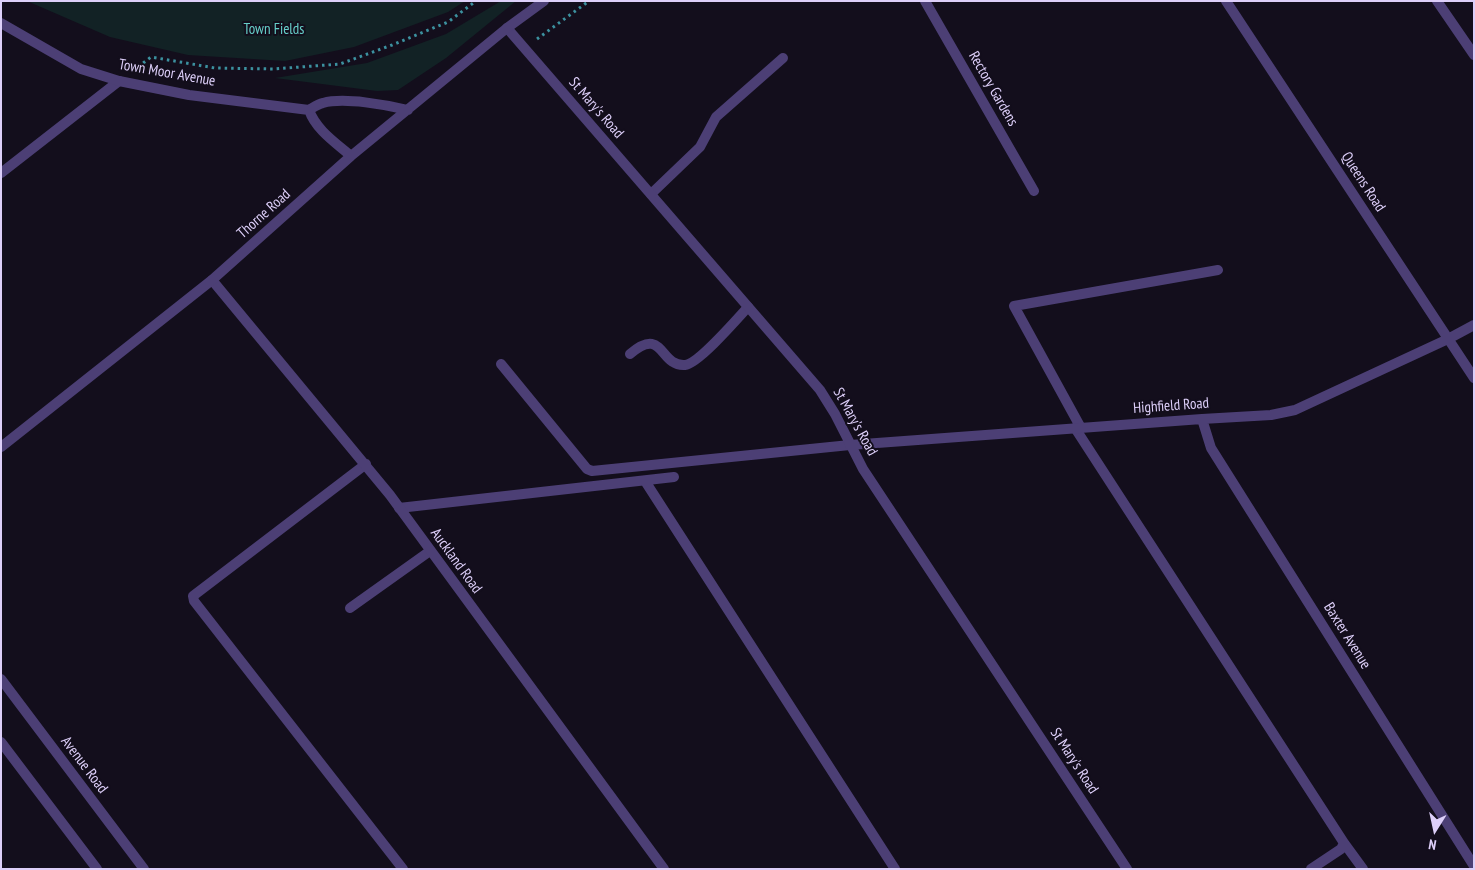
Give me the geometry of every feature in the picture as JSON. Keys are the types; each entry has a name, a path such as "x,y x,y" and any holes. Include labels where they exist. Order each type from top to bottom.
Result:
{"street":[{"name":"Thorne Road","path":"1,448 212,280 351,156 507,28 544,1"},
{"name":"Rectory Gardens","path":"925,1 1034,191"},
{"name":"Queens Road","path":"1226,1 1474,378"},
{"path":"1437,1 1474,56"},
{"name":"Town Moor Avenue","path":"1,23 82,69 119,82 190,95 309,110 320,103 331,101 392,106 408,110"},
{"name":"St Mary's Road","path":"507,28 820,390 835,414 863,469 1127,869"},
{"path":"651,194 700,147 716,117 783,58"},
{"path":"1,173 119,82"},
{"path":"309,110 318,126 351,156"},
{"path":"1218,270 1014,306 1078,428 1344,843 1363,869"},
{"name":"Auckland Road","path":"212,280 366,464 664,869"},
{"path":"630,354 642,344 648,343 656,345 677,363 686,365 700,356 748,307"},
{"name":"Highfield Road","path":"501,364 587,469 592,471 850,445 1271,415 1295,410 1474,325"},
{"name":"Baxter Avenue","path":"1202,419 1211,448 1474,866"},
{"path":"366,464 193,596 194,601 403,869"},
{"path":"399,508 674,477"},
{"path":"645,481 895,869"},
{"path":"350,608 430,551"},
{"name":"Avenue Road","path":"1,680 144,869"},
{"path":"1,742 97,869"},
{"path":"1311,869 1340,849 1344,843"}],"path":[{"path":"119,82 152,57 215,68 274,68 340,64 448,22 476,1"},
{"path":"525,48 589,1"}],"green space":[{"name":"Town Fields","path":"27,1 465,1 448,12 354,47 285,61 188,55 110,37"},
{"path":"501,1 516,1 446,58 398,90 377,91 275,78 367,63 446,34"}]}
